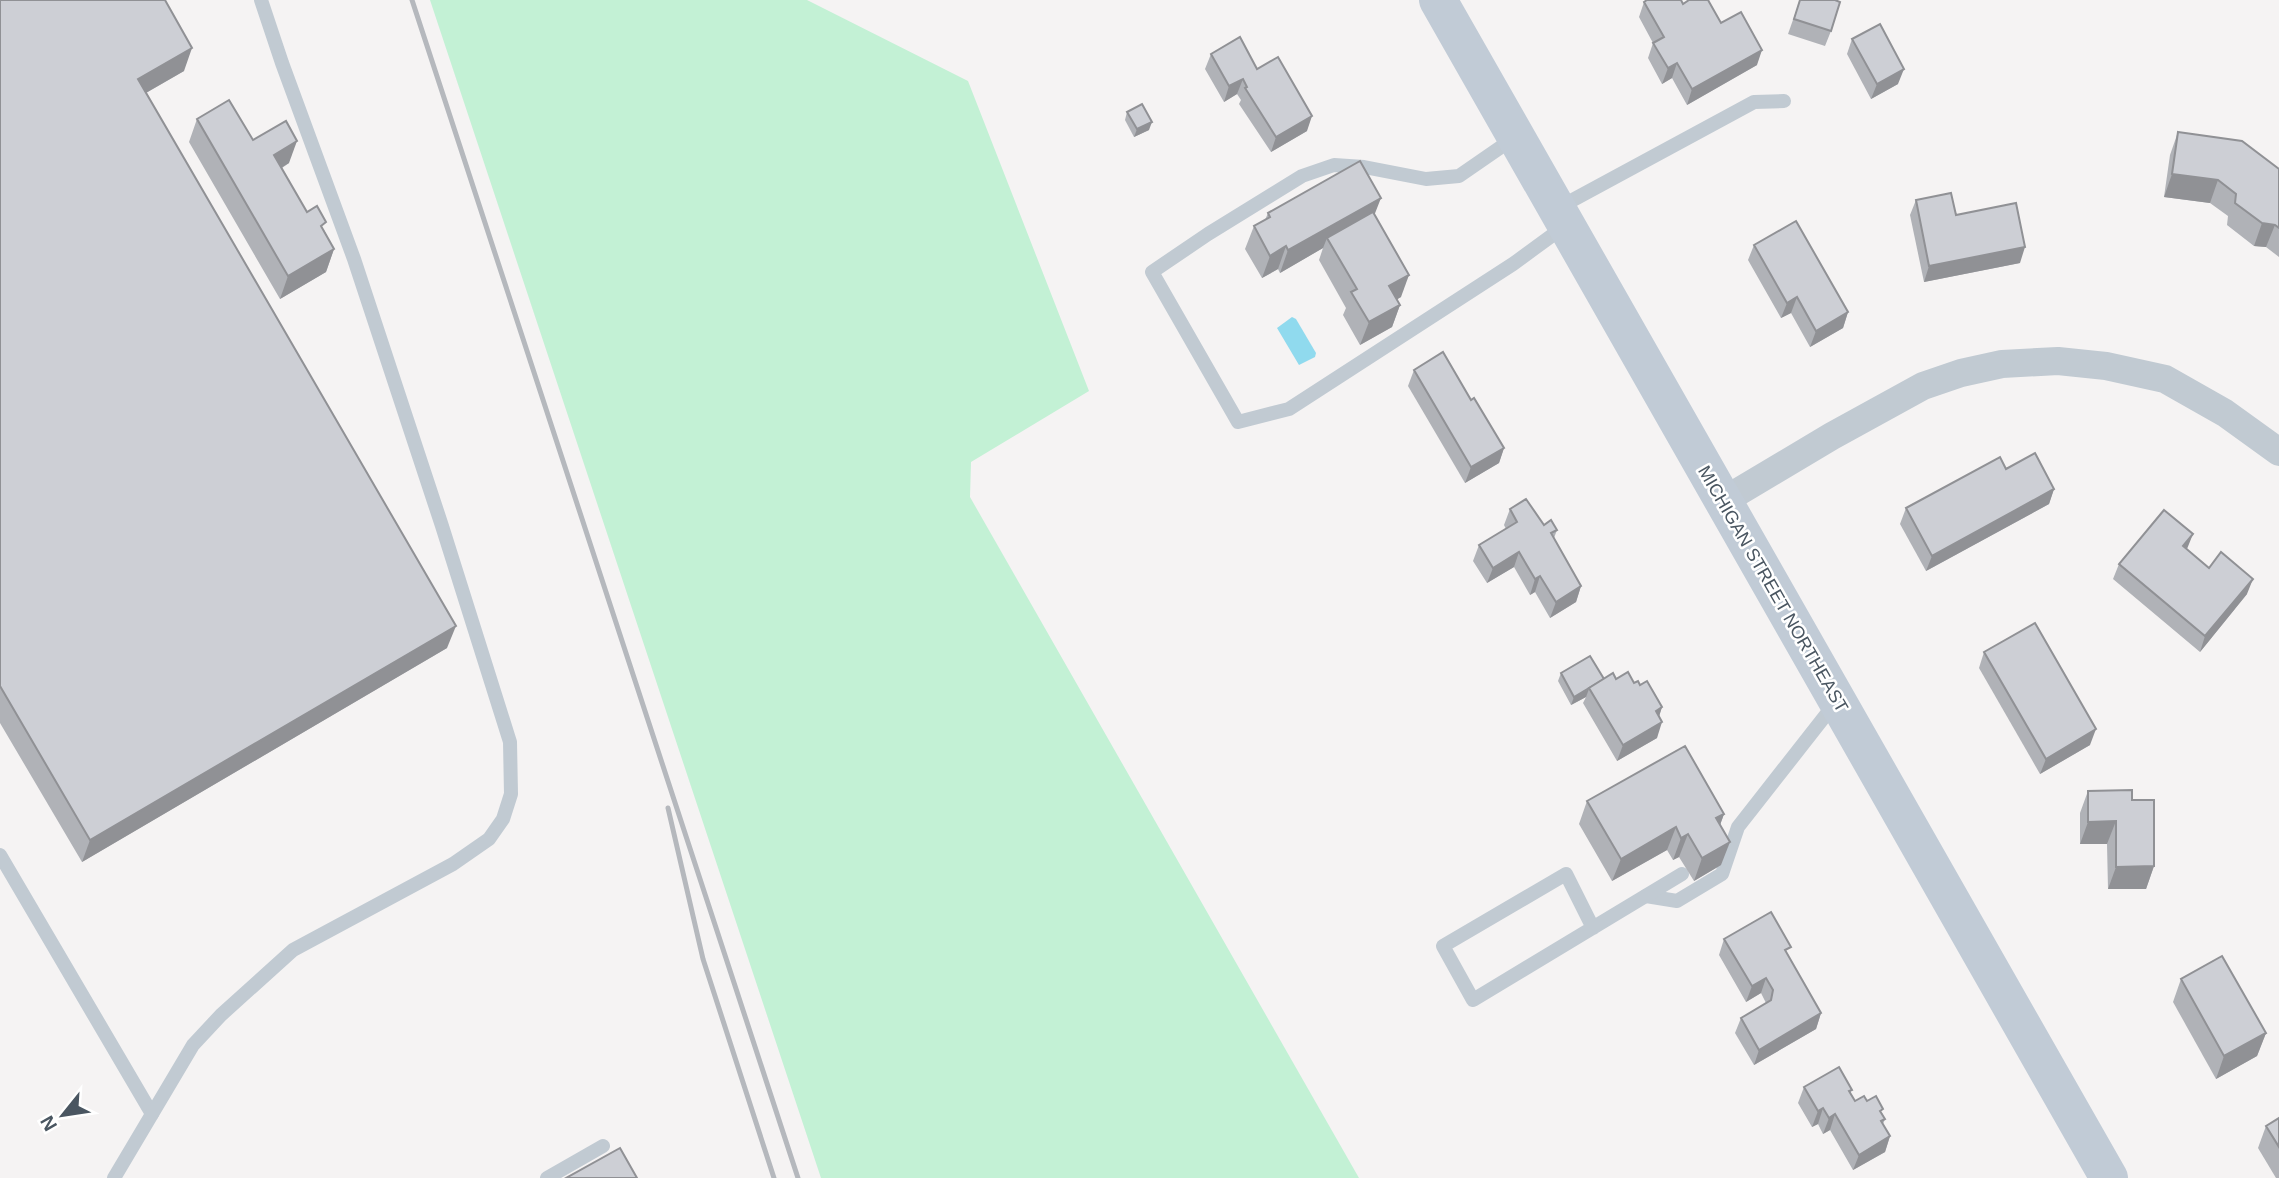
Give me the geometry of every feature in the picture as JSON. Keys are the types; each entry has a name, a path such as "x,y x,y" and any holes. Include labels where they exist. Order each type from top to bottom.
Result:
{"main road":[{"name":"MICHIGAN STREET NORTHEAST","path":"1438,0 2109,1178"}],"street":[{"path":"1723,501 1923,386 1961,373 2002,364 2057,361 2106,366 2165,379 2225,413 2279,452"}],"lane":[{"path":"114,1178 193,1045 221,1014 293,950 453,864 489,839 503,819 511,794 510,742 443,526 354,259 261,0"},
{"path":"1516,136 1459,176 1426,179 1364,167 1334,165 1302,176 1152,272 1238,422 1289,409 1513,264 1562,217 1754,102 1784,101"},
{"path":"1646,896 1677,901 1722,874 1738,827 1837,701"},
{"path":"0,855 152,1114"},
{"path":"1593,928 1566,874 1443,946 1474,1000 1646,896 1682,874"},
{"path":"547,1178 603,1146"}],"green space":[{"path":"430,0 807,0 968,81 1089,391 971,462 970,497 1359,1178 821,1178"}],"water":[{"path":"1292,317 1296,319 1316,353 1315,357 1299,365 1277,328"}],"building":[{"path":"0,0 165,0 192,48 138,79 456,626 90,840 0,686"},
{"path":"1681,0 1683,4 1689,0 1708,0 1721,23 1741,12 1762,50 1692,89 1677,63 1668,68 1653,43 1664,37 1644,2"},
{"path":"1800,0 1840,2 1831,31 1794,19"},
{"path":"1880,24 1904,69 1877,84 1852,39"},
{"path":"1240,37 1257,69 1278,57 1312,116 1276,137 1245,88 1247,87 1243,79 1229,86 1211,54"},
{"path":"229,100 253,140 286,121 297,141 274,155 307,212 317,206 326,222 321,226 334,249 288,276 197,119"},
{"path":"1142,104 1152,122 1137,129 1127,112"},
{"path":"2178,132 2242,141 2279,169 2279,228 2262,223 2235,203 2236,194 2218,180 2172,174"},
{"path":"1360,161 1381,198 1288,250 1286,246 1270,256 1254,226 1270,217 1268,213"},
{"path":"1951,193 1956,215 2016,203 2025,247 1929,266 1916,200"},
{"path":"1373,212 1409,275 1389,286 1400,305 1369,322 1351,292 1357,289 1327,238"},
{"path":"1796,221 1848,312 1816,331 1797,297 1787,303 1754,245"},
{"path":"1443,352 1471,400 1474,398 1504,448 1471,467 1414,370"},
{"path":"2035,453 2054,489 1932,556 1906,508 2000,457 2006,469"},
{"path":"1526,499 1544,525 1551,520 1557,530 1551,533 1581,586 1556,602 1540,576 1535,579 1519,552 1493,568 1479,545 1517,522 1510,509"},
{"path":"2164,510 2193,534 2183,546 2209,568 2221,552 2253,579 2205,636 2119,564"},
{"path":"2035,623 2096,729 2046,759 1984,652"},
{"path":"1590,656 1604,679 1574,697 1561,673"},
{"path":"1628,672 1634,683 1638,681 1640,685 1647,681 1662,707 1656,711 1662,722 1623,745 1589,688 1613,673 1616,679"},
{"path":"1685,746 1724,814 1716,818 1730,842 1702,858 1688,834 1681,838 1676,827 1621,859 1587,801"},
{"path":"2132,790 2132,800 2154,800 2154,866 2116,867 2116,821 2088,822 2088,791"},
{"path":"1771,912 1791,947 1785,950 1821,1013 1759,1050 1741,1018 1771,1000 1773,990 1766,978 1752,986 1724,939"},
{"path":"2222,956 2266,1033 2224,1056 2181,979"},
{"path":"1839,1067 1855,1101 1864,1096 1867,1101 1876,1096 1885,1119 1881,1121 1890,1136 1859,1155 1835,1114 1829,1118 1823,1108 1818,1111 1804,1087"},
{"path":"2279,1118 2279,1147 2266,1126"},
{"path":"620,1148 637,1178 566,1178"}],"railway":[{"path":"412,0 798,1178"},
{"path":"668,808 703,959 774,1178"}]}
